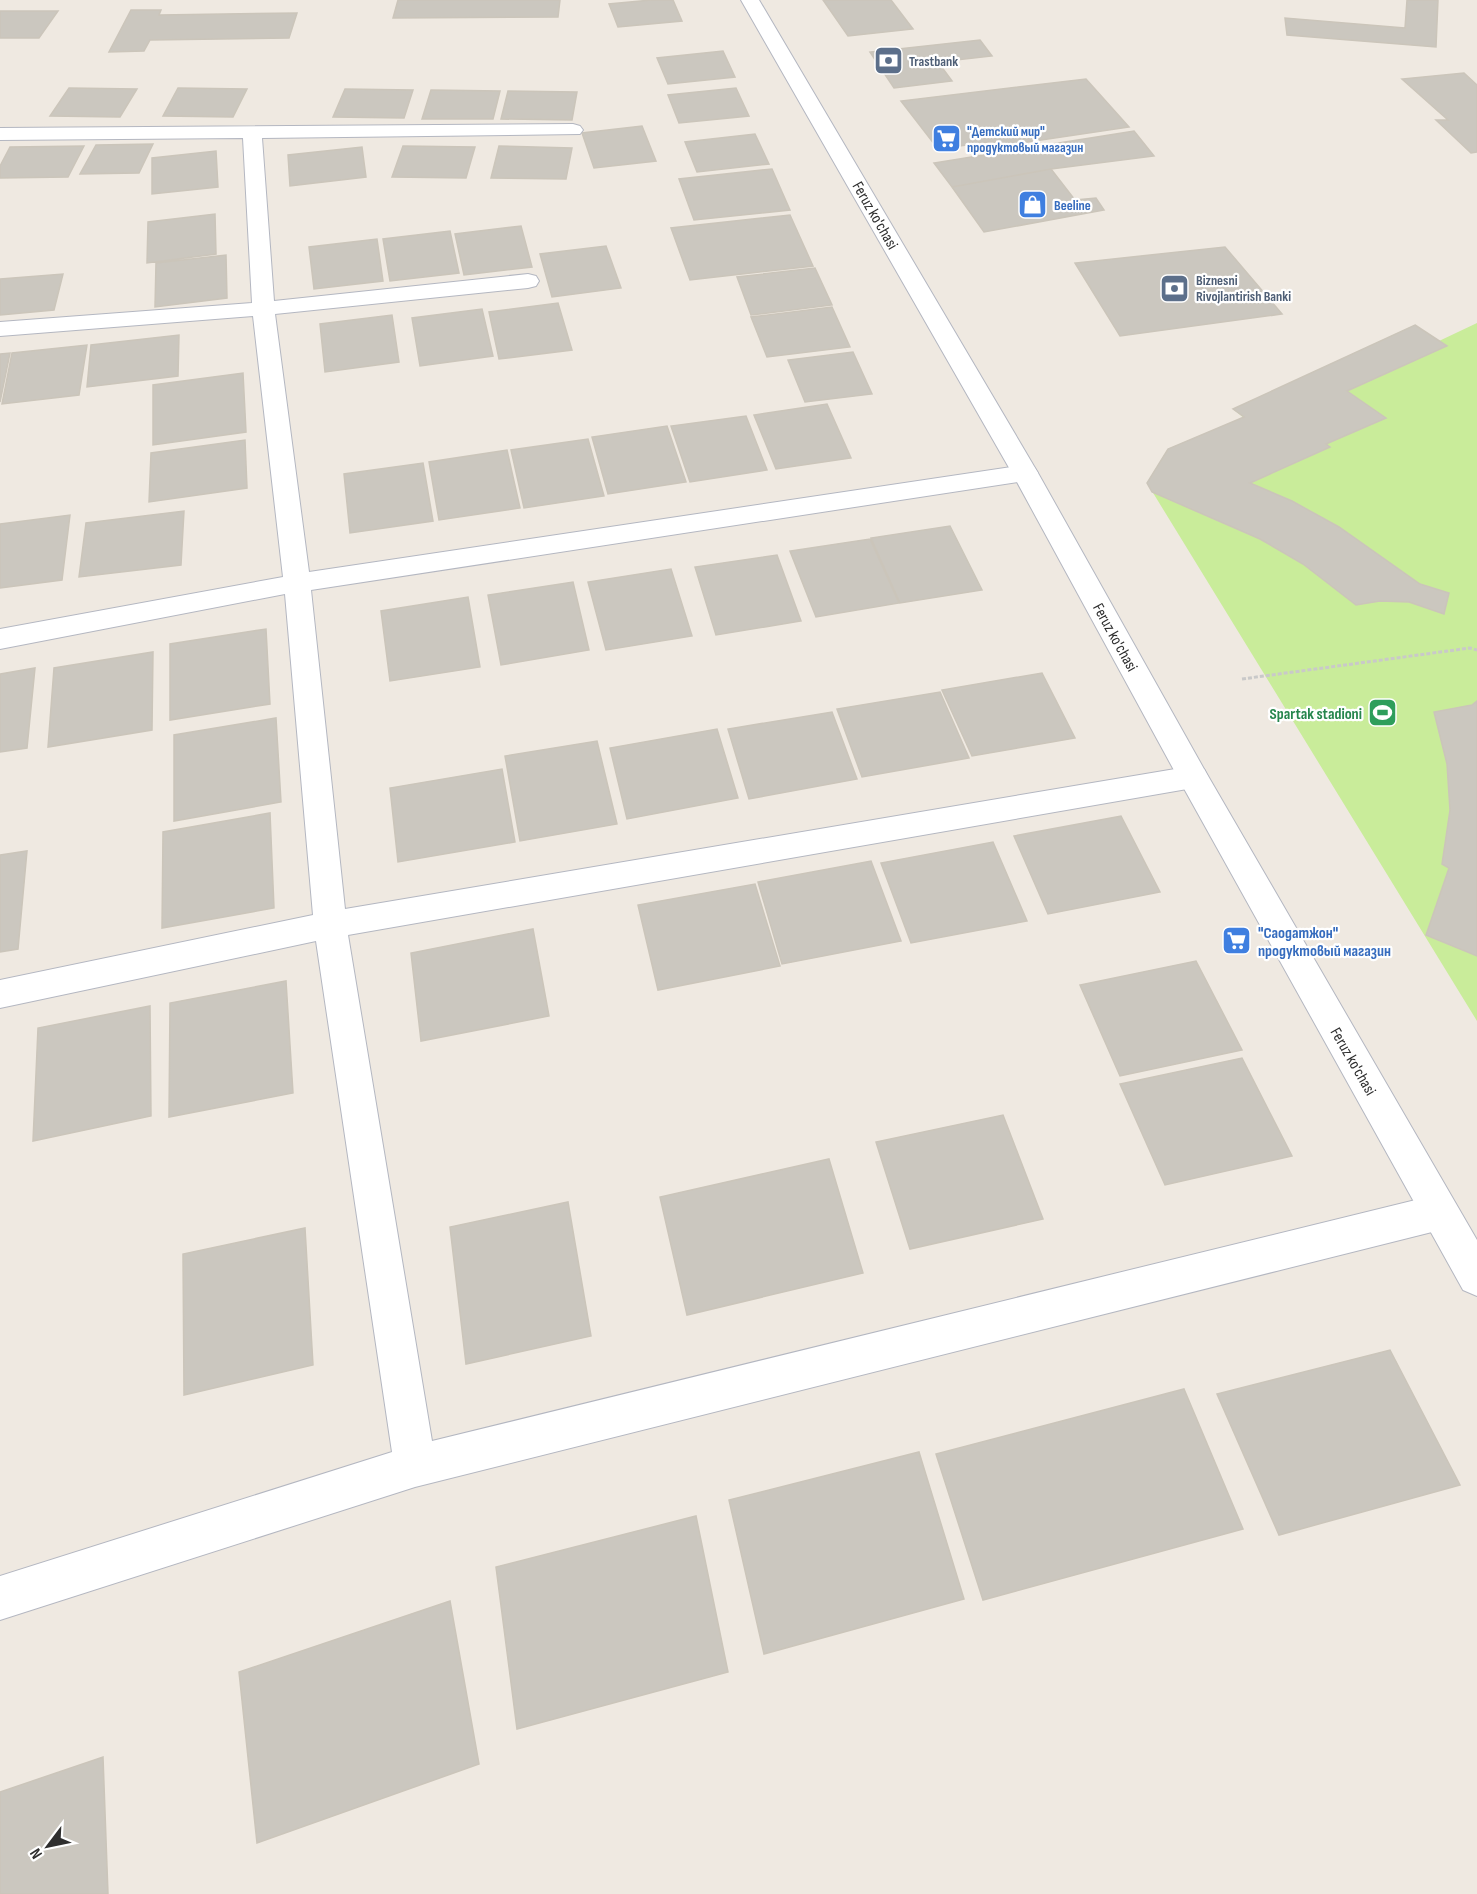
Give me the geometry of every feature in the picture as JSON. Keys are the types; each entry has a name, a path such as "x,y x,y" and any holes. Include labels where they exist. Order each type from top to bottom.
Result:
{"street":[{"name":"Feruz ko'chasi","path":"750,0 1025,473 1193,777 1477,1277"},
{"path":"0,134 573,130"},
{"path":"252,132 263,309 297,583 330,925 415,1466"},
{"path":"0,329 263,309 528,281"},
{"path":"0,639 297,583 1025,473"},
{"path":"0,994 330,925 1193,777"},
{"path":"0,1598 415,1466 1440,1212"}],"path":[{"path":"1242,679 1470,648 1477,650"}],"green space":[{"name":"Spartak stadioni","path":"1477,323 1477,1021 1147,483 1168,449 1244,418 1233,409 1415,325 1439,341"}],"building":[{"path":"398,0 560,0 558,17 393,18"},
{"path":"673,0 682,21 618,27 609,4"},
{"path":"823,0 891,0 913,29 848,36"},
{"path":"1407,0 1438,0 1436,47 1287,35 1285,18 1405,28"},
{"path":"131,10 161,10 159,15 297,13 289,38 150,40 144,51 109,52"},
{"path":"0,11 58,11 39,38 0,38"},
{"path":"980,40 992,56 938,62 952,81 894,88 870,52"},
{"path":"723,51 735,77 668,84 657,58"},
{"path":"1464,73 1477,85 1477,152 1471,153 1436,120 1448,120 1402,79"},
{"path":"1086,79 1129,127 994,147 988,142 938,149 901,101"},
{"path":"69,88 137,89 120,117 50,116"},
{"path":"178,88 247,89 233,117 163,116"},
{"path":"736,88 749,116 679,123 668,95"},
{"path":"345,89 413,90 404,118 333,117"},
{"path":"431,90 500,91 493,119 422,119"},
{"path":"508,91 577,92 572,120 501,119"},
{"path":"642,126 656,161 594,168 582,133"},
{"path":"1134,131 1154,156 1051,169 952,187 934,163"},
{"path":"755,134 769,164 697,172 685,142"},
{"path":"153,144 139,173 80,174 96,145"},
{"path":"84,146 68,177 0,178 0,166 10,147"},
{"path":"403,146 475,147 466,178 392,177"},
{"path":"499,146 572,148 566,179 491,178"},
{"path":"362,147 366,177 290,186 288,155"},
{"path":"216,151 218,187 152,194 152,158"},
{"path":"772,169 790,210 694,220 679,179"},
{"name":"Beeline","path":"1051,169 1075,200 1096,198 1104,210 984,232 952,187"},
{"path":"215,214 216,254 147,263 148,222"},
{"path":"790,215 813,266 690,280 671,228"},
{"path":"521,226 532,267 464,275 455,234"},
{"path":"450,231 459,273 390,281 383,239"},
{"path":"377,239 383,281 314,289 309,247"},
{"path":"606,246 621,288 552,297 540,254"},
{"name":"Biznesni Rivojlantirish Banki","path":"1225,247 1282,314 1120,336 1075,263"},
{"path":"226,255 227,298 155,307 156,263"},
{"path":"815,268 832,305 751,315 737,277"},
{"path":"63,274 54,310 0,315 0,279"},
{"path":"558,303 572,350 499,359 489,312"},
{"path":"832,307 850,347 767,357 751,317"},
{"path":"482,309 493,356 420,366 412,318"},
{"path":"392,315 399,362 325,372 320,324"},
{"path":"1415,325 1447,346 1347,391 1386,418 1326,444 1330,447 1250,483 1292,501 1339,527 1420,584 1449,593 1444,614 1409,602 1380,601 1356,605 1303,564 1260,539 1152,492 1147,483 1168,449 1244,417 1233,409"},
{"path":"179,335 178,376 87,387 91,345"},
{"path":"87,345 79,395 2,404 12,353"},
{"path":"853,352 872,394 805,402 788,360"},
{"path":"10,353 0,402 0,354"},
{"path":"243,373 246,432 153,445 153,385"},
{"path":"827,404 851,458 776,469 754,415"},
{"path":"746,416 767,470 690,482 671,426"},
{"path":"667,426 686,482 608,494 592,437"},
{"path":"588,439 604,496 524,508 511,450"},
{"path":"245,440 247,488 149,502 151,453"},
{"path":"507,450 520,508 439,520 429,462"},
{"path":"423,463 433,521 350,533 344,474"},
{"path":"184,511 181,565 79,577 86,523"},
{"path":"70,515 62,580 0,588 0,524"},
{"path":"950,526 982,590 900,603 871,538"},
{"path":"870,539 899,603 816,617 790,551"},
{"path":"777,555 801,621 716,635 695,567"},
{"path":"671,569 692,636 606,650 588,582"},
{"path":"573,582 589,650 501,665 488,595"},
{"path":"468,597 480,667 390,681 381,611"},
{"path":"266,629 270,704 170,720 170,644"},
{"path":"153,652 152,730 48,747 54,668"},
{"path":"35,668 27,748 0,752 0,674"},
{"path":"1042,673 1075,738 972,756 942,690"},
{"path":"940,692 969,758 862,777 837,709"},
{"path":"1477,701 1477,956 1426,935 1449,868 1442,864 1450,810 1447,764 1434,712 1472,705"},
{"path":"832,712 857,779 749,799 728,729"},
{"path":"276,718 281,802 174,821 174,735"},
{"path":"717,729 738,798 627,819 610,748"},
{"path":"597,741 617,824 520,841 505,756"},
{"path":"502,769 515,842 398,862 390,788"},
{"path":"270,813 274,908 162,928 163,832"},
{"path":"1121,816 1160,892 1048,914 1014,836"},
{"path":"993,842 1027,921 911,943 881,863"},
{"path":"27,851 18,949 0,952 0,855"},
{"path":"871,861 901,941 782,964 758,882"},
{"path":"755,884 780,966 658,990 638,905"},
{"path":"533,929 549,1016 421,1041 411,953"},
{"path":"1196,961 1242,1050 1120,1076 1080,985"},
{"path":"286,981 293,1093 169,1117 170,1003"},
{"path":"150,1006 151,1116 33,1141 38,1028"},
{"path":"1242,1058 1292,1156 1165,1185 1120,1084"},
{"path":"1003,1115 1043,1219 910,1249 876,1142"},
{"path":"829,1159 863,1273 687,1315 660,1197"},
{"path":"568,1202 591,1336 466,1364 450,1227"},
{"path":"305,1228 313,1365 184,1395 183,1254"},
{"path":"1390,1350 1460,1485 1279,1535 1217,1394"},
{"path":"1184,1389 1243,1529 983,1600 936,1454"},
{"path":"919,1452 964,1599 764,1654 729,1500"},
{"path":"696,1516 728,1672 517,1729 496,1567"},
{"path":"450,1601 479,1764 257,1843 239,1672"},
{"path":"103,1757 108,1894 0,1894 0,1792"}],"place":[{"name":"Trastbank","path":"888,61"},
{"name":"\"Детский мир\" продуктовый магазин","path":"946,139"},
{"name":"Beeline","path":"1033,205"},
{"name":"Biznesni Rivojlantirish Banki","path":"1175,288"},
{"name":"Spartak stadioni","path":"1383,713"},
{"name":"\"Саодатжон\" продуктовый магазин","path":"1237,941"}]}
